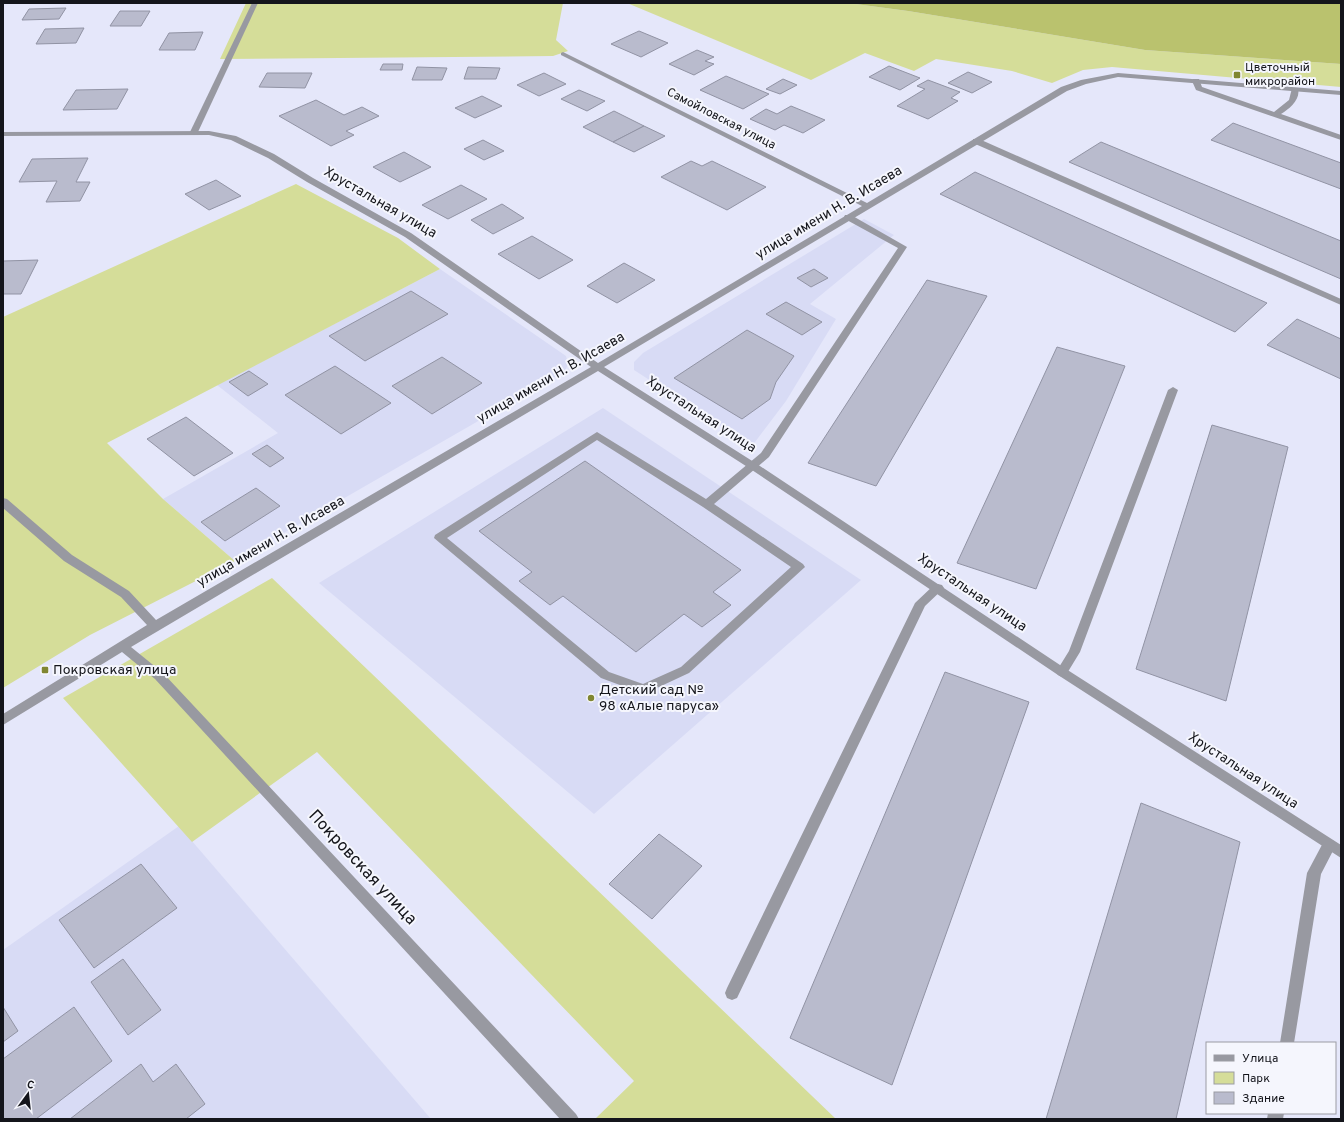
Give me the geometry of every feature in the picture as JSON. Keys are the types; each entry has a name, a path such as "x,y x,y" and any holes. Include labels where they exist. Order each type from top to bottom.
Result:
{"street":[{"path":"194,132 255,3"},
{"name":"Самойловская улица","path":"563,54 868,206"},
{"name":"улица имени Н. В. Исаева","path":"3,720 155,626 598,366 1064,89 1084,82 1118,75 1341,94"},
{"path":"1196,81 1199,88 1341,138"},
{"path":"1276,114 1287,108 1295,94 1295,90"},
{"name":"Хрустальная улица","path":"3,134 209,132 233,138 271,156 310,180 408,235 581,356 753,466 1062,672 1335,848"},
{"path":"976,141 1341,302"},
{"path":"707,504 765,456 903,247 848,218"},
{"path":"1062,672 1074,652 1173,390"},
{"path":"596,435 707,504 799,567 686,670 644,689 605,675 439,538 596,435"},
{"path":"3,502 68,558 125,594 155,626"},
{"path":"732,993 921,602 938,588"},
{"name":"Покровская улица","path":"122,646 158,676 571,1119"},
{"path":"1287,1042 1314,874 1335,848"}],"shaded area":[{"path":"864,219 894,235 810,304 836,319 786,401 752,446 634,370 634,362 643,353"},
{"path":"440,269 566,356 568,364 565,371 235,561 163,499 278,433 217,385"},
{"name":"Детский сад № 98 «Алые паруса»","path":"603,408 861,580 594,814 319,583"},
{"path":"179,826 431,1119 3,1119 3,950"}],"green space":[{"path":"246,3 563,3 556,40 568,51 553,56 220,59"},
{"path":"627,3 848,3 908,11 1145,50 1341,64 1341,87 1112,67 1083,70 1052,83 1012,71 936,59 914,71 865,53 811,80"},
{"path":"848,3 1341,3 1341,64 1145,50 908,11"},
{"path":"296,184 398,238 440,269 107,443 163,499 235,561 90,635 3,688 3,317"},
{"path":"272,578 836,1119 595,1119 634,1081 317,752 192,842 63,698"}],"building":[{"path":"66,8 59,19 22,20 29,9"},
{"path":"120,11 150,11 141,26 110,26"},
{"path":"84,28 76,43 36,44 45,29"},
{"path":"639,31 668,43 641,57 611,44"},
{"path":"203,32 195,50 159,50 169,33"},
{"path":"697,50 714,57 705,61 714,64 694,75 669,64"},
{"path":"383,64 403,64 402,70 380,70"},
{"path":"889,66 920,78 900,90 869,77"},
{"path":"417,67 447,68 442,80 412,80"},
{"path":"468,67 500,68 496,79 464,79"},
{"path":"968,72 992,82 972,93 948,83"},
{"path":"267,73 312,73 305,88 259,87"},
{"path":"544,73 566,84 539,96 517,85"},
{"path":"726,76 769,94 743,109 700,90"},
{"path":"783,79 797,85 780,94 766,89"},
{"path":"928,80 960,92 951,98 958,101 928,119 897,106 925,89 917,86"},
{"path":"128,89 117,109 63,110 76,90"},
{"path":"579,90 605,101 587,111 561,99"},
{"path":"482,96 502,106 475,118 455,108"},
{"path":"316,100 344,115 362,107 379,116 346,131 354,135 331,146 279,116"},
{"path":"791,106 825,120 803,133 784,125 775,130 750,119 766,109 777,114"},
{"path":"614,111 644,126 613,142 583,127"},
{"path":"1233,123 1341,163 1341,189 1211,140"},
{"path":"644,126 665,136 634,152 613,142"},
{"path":"483,140 504,151 484,160 464,149"},
{"path":"1101,142 1341,241 1341,279 1069,162"},
{"path":"404,152 431,167 400,182 373,167"},
{"path":"88,158 76,182 90,182 80,201 46,202 57,181 19,182 32,159"},
{"path":"691,161 702,166 712,161 766,187 727,210 661,177"},
{"path":"975,172 1267,303 1235,332 940,194"},
{"path":"216,180 241,196 209,210 185,194"},
{"path":"461,185 487,199 448,219 422,205"},
{"path":"502,204 524,218 493,234 471,220"},
{"path":"532,236 573,260 539,279 498,254"},
{"path":"38,260 21,294 3,294 3,261"},
{"path":"624,263 655,280 617,303 587,286"},
{"path":"814,269 828,278 811,287 797,278"},
{"path":"927,280 987,296 876,486 808,463"},
{"path":"411,291 448,314 365,361 329,336"},
{"path":"786,302 822,322 802,335 766,314"},
{"path":"1297,319 1341,339 1341,379 1267,345"},
{"path":"747,330 794,356 776,382 770,399 742,419 674,378"},
{"path":"1057,347 1125,366 1036,589 957,563"},
{"path":"442,357 482,383 432,414 392,386"},
{"path":"335,366 391,403 341,434 285,395"},
{"path":"249,371 268,384 248,396 229,382"},
{"path":"186,417 233,453 194,476 147,439"},
{"path":"1212,425 1288,447 1226,701 1136,669"},
{"path":"267,445 284,458 270,467 252,454"},
{"path":"585,461 741,570 713,592 731,605 702,627 684,614 636,652 563,596 550,605 519,581 532,572 479,531"},
{"path":"256,488 280,506 225,541 201,522"},
{"path":"945,672 1029,702 892,1085 790,1038"},
{"path":"1141,803 1240,842 1176,1119 1046,1119"},
{"path":"659,834 702,866 652,919 609,884"},
{"path":"141,864 177,908 94,968 59,920"},
{"path":"123,959 161,1010 128,1035 91,982"},
{"path":"3,1007 18,1031 3,1042"},
{"path":"74,1007 112,1061 36,1119 3,1119 3,1059"},
{"path":"141,1064 153,1082 176,1064 205,1104 186,1119 70,1119"}],"place":[{"name":"Цветочный микрорайон","path":"1237,75"},
{"name":"Покровская улица","path":"45,670"},
{"name":"Детский сад № 98 «Алые паруса»","path":"591,698"}]}
